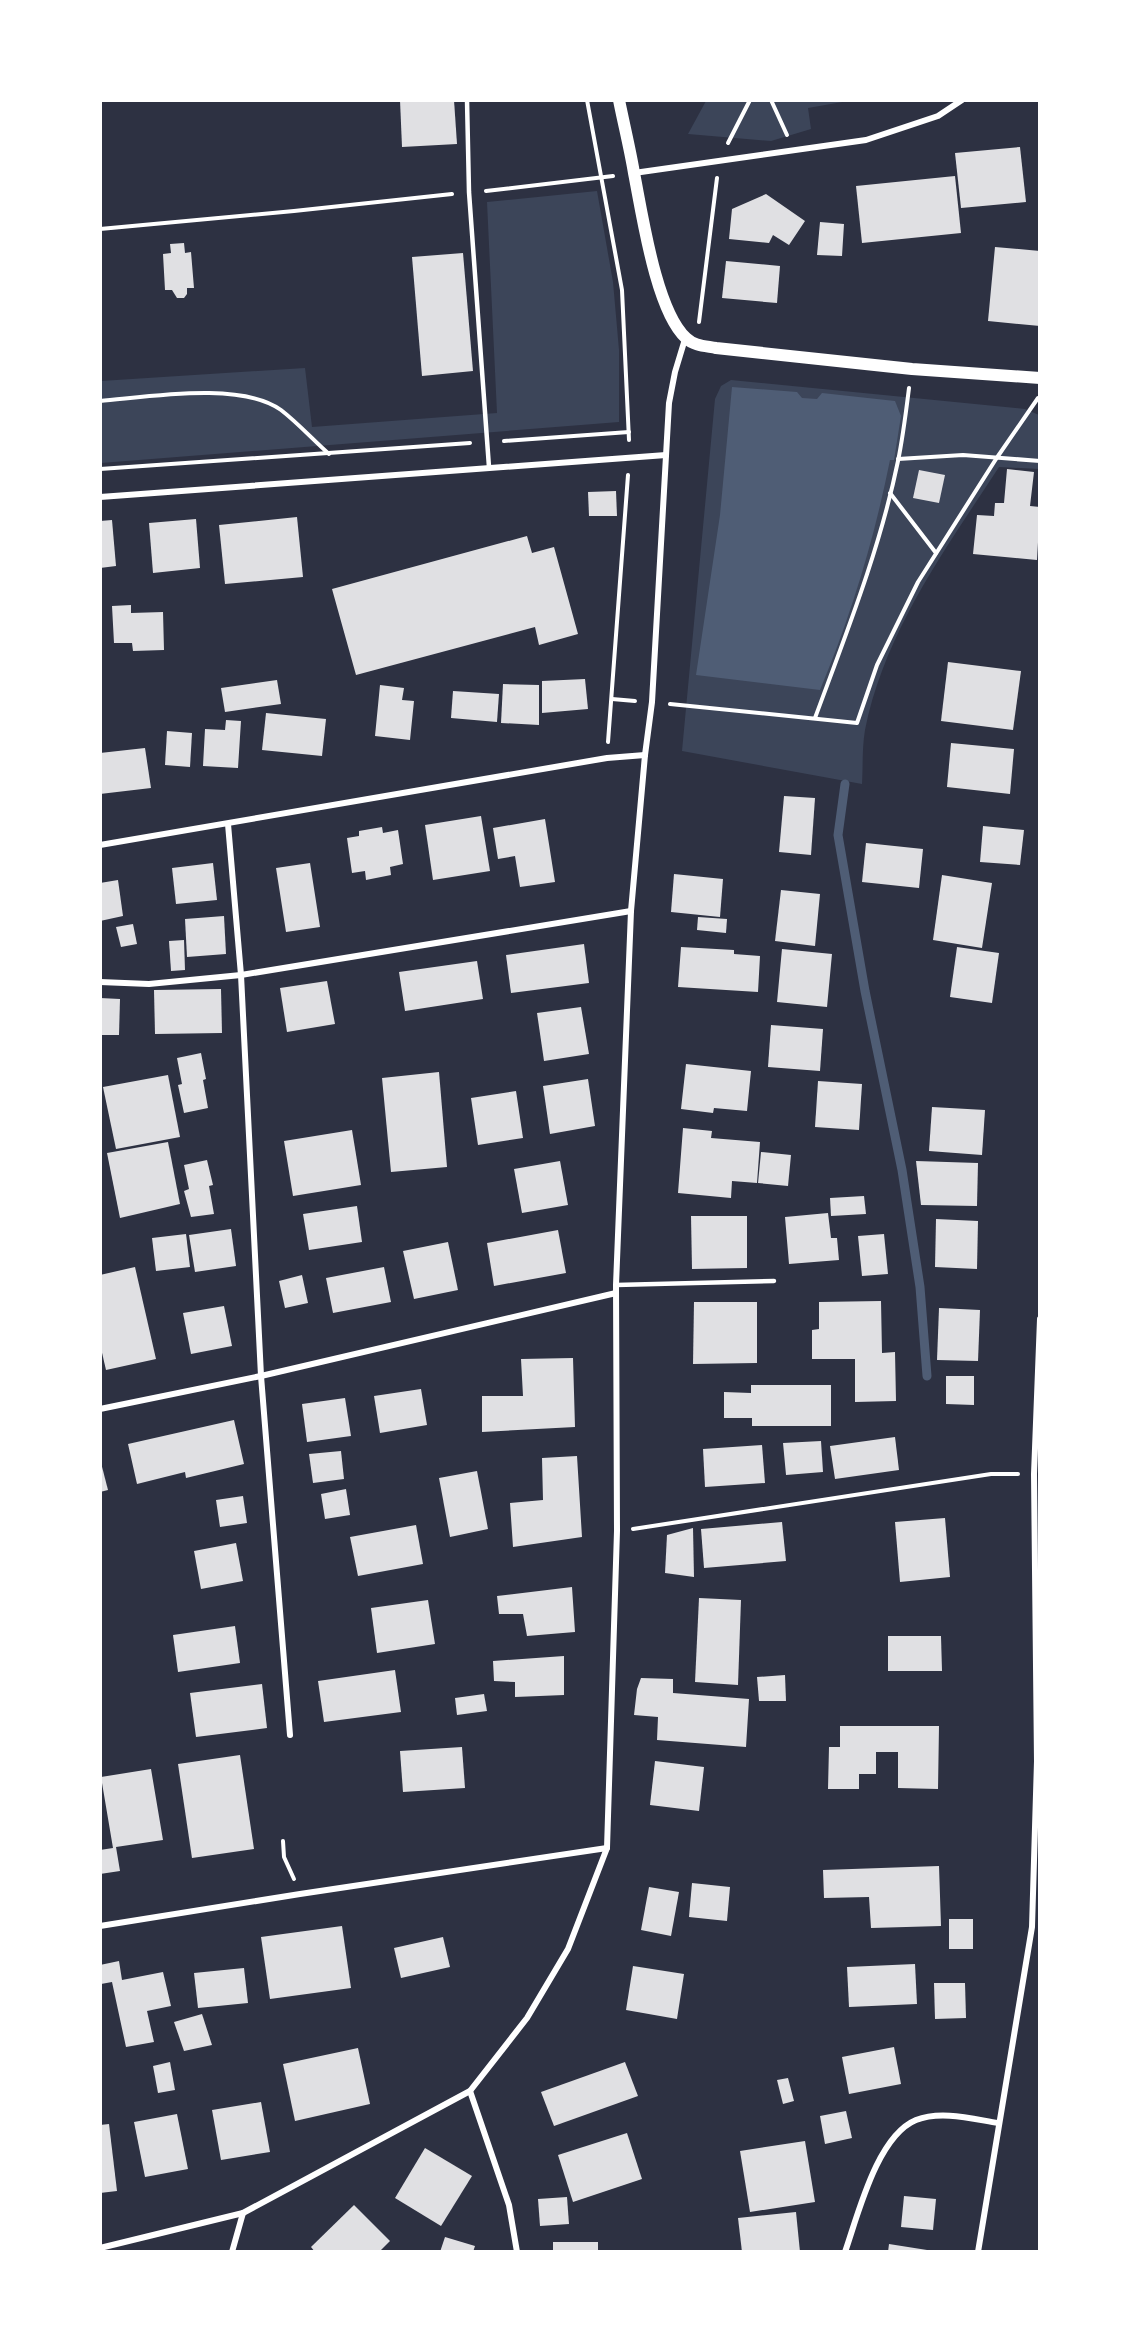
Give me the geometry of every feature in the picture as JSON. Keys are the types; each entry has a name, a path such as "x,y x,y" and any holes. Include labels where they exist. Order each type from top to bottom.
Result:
{"main road":[{"path":"619,100 640,210 663,300 671,319 691,342 912,369 1040,378"}],"street":[{"path":"634,173 866,140 938,116 962,100"},
{"path":"100,2248 243,2213 470,2091 527,2018 568,1949 607,1848 617,1531 616,1285 631,911 652,702 669,403 675,372 691,342"},
{"path":"100,496 666,455"},
{"path":"100,844 607,758 645,755"},
{"path":"228,824 241,975 261,1376 290,1735"},
{"path":"100,982 149,984 241,975 631,911"},
{"path":"100,1409 261,1376 616,1293"},
{"path":"978,2252 1032,1928 1037,1761 1034,1473 1040,1319"},
{"path":"100,1926 607,1848"},
{"path":"1032,1928 1040,1930"},
{"path":"470,2091 509,2205 517,2252"},
{"path":"845,2252 871,2180 889,2145 904,2127 917,2120 948,2116 998,2123"},
{"path":"232,2252 243,2213"}],"lane":[{"path":"467,100 470,192 489,467"},
{"path":"616,1285 774,1281"}],"path":[{"path":"100,229 294,212 602,178 587,100"},
{"path":"691,342 718,162 750,100"},
{"path":"771,100 793,150"},
{"path":"815,718 863,587 891,493 912,369"},
{"path":"100,401 204,393 251,398 280,409 329,454"},
{"path":"687,705 857,723 881,656 910,598 996,459 1036,404"},
{"path":"100,470 629,432"},
{"path":"898,459 963,455 1040,461"},
{"path":"891,493 936,553"},
{"path":"617,1531 991,1474 1034,1473"},
{"path":"283,1841 284,1857 300,1894"}],"shaded area":[{"path":"706,101 848,101 808,108 811,129 771,141 688,134"},
{"path":"597,191 613,282 619,350 619,422 101,463 101,381 305,368 312,427 497,413 487,202"},
{"path":"731,380 1025,409 1039,415 1039,469 999,467 938,561 902,625 874,694 865,730 862,784 682,751 715,399 721,386"},
{"path":"732,387 797,392 802,398 817,399 822,393 895,401 901,416 894,460 890,460 861,577 820,690 696,675 720,515"}],"building":[{"path":"400,100 454,100 457,144 402,147"},
{"path":"1020,147 1026,202 961,208 955,153"},
{"path":"955,176 961,233 862,243 856,186"},
{"path":"766,194 805,221 789,245 773,235 769,243 729,239 732,209"},
{"path":"820,222 844,224 842,256 817,255"},
{"path":"184,243 185,253 191,252 194,288 187,288 184,298 177,298 172,290 165,290 163,254 171,253 170,244"},
{"path":"995,247 1040,251 1040,326 988,321"},
{"path":"463,253 473,371 422,376 412,257"},
{"path":"726,261 780,266 777,303 722,298"},
{"path":"1007,469 1034,472 1030,506 1040,507 1037,560 973,554 977,515 994,516 995,503 1004,503"},
{"path":"919,470 945,475 939,503 913,498"},
{"path":"616,491 617,516 589,516 588,492"},
{"path":"297,517 303,577 225,584 219,525"},
{"path":"196,519 200,568 153,573 149,523"},
{"path":"112,520 116,566 100,568 100,521"},
{"path":"527,536 532,553 554,547 578,634 539,645 535,627 356,675 332,589"},
{"path":"131,605 131,613 163,612 164,650 133,651 132,643 114,643 112,606"},
{"path":"948,662 1021,671 1013,730 941,721"},
{"path":"585,679 588,709 542,713 542,681"},
{"path":"277,680 281,704 225,712 221,688"},
{"path":"503,684 539,685 539,725 501,723"},
{"path":"380,685 404,688 402,700 414,701 410,740 375,736"},
{"path":"453,691 499,694 497,722 451,718"},
{"path":"266,713 326,719 322,756 262,750"},
{"path":"226,720 241,721 238,768 203,766 205,729 225,730"},
{"path":"167,731 192,733 190,767 165,765"},
{"path":"951,743 1014,749 1010,794 947,787"},
{"path":"145,748 151,788 100,794 100,753"},
{"path":"784,796 815,798 811,855 779,852"},
{"path":"481,816 490,871 433,880 425,825"},
{"path":"545,819 555,882 520,887 515,856 498,859 493,828"},
{"path":"983,826 1024,830 1020,865 980,862"},
{"path":"382,827 383,833 398,830 403,864 390,867 391,875 366,880 365,871 352,873 347,838 359,836 359,831"},
{"path":"866,843 923,849 919,888 862,882"},
{"path":"213,863 217,900 176,904 172,868"},
{"path":"310,863 320,927 286,932 276,868"},
{"path":"674,874 723,879 720,917 671,912"},
{"path":"942,875 992,883 982,948 933,940"},
{"path":"118,880 123,916 100,921 100,883"},
{"path":"781,890 820,894 815,946 775,941"},
{"path":"224,916 226,954 187,957 185,919"},
{"path":"698,917 727,919 726,933 697,930"},
{"path":"133,924 137,944 121,947 116,927"},
{"path":"184,940 185,970 171,971 169,941"},
{"path":"584,944 589,983 511,993 506,955"},
{"path":"681,947 734,950 734,954 760,956 758,992 678,987"},
{"path":"957,947 999,953 992,1003 950,997"},
{"path":"782,949 832,954 827,1007 777,1002"},
{"path":"477,961 483,999 405,1011 399,972"},
{"path":"327,981 335,1024 287,1032 280,988"},
{"path":"221,989 222,1033 155,1034 154,990"},
{"path":"100,998 120,999 119,1035 100,1035"},
{"path":"581,1007 589,1054 544,1061 537,1013"},
{"path":"771,1025 823,1029 820,1071 768,1067"},
{"path":"201,1053 208,1108 184,1113 178,1085 182,1084 177,1058"},
{"path":"686,1064 751,1071 747,1111 714,1108 713,1113 681,1109"},
{"path":"439,1072 447,1167 391,1172 382,1078"},
{"path":"168,1075 180,1137 116,1149 103,1087"},
{"path":"588,1079 595,1126 550,1134 543,1086"},
{"path":"818,1081 862,1084 859,1130 815,1127"},
{"path":"516,1091 523,1138 478,1145 471,1098"},
{"path":"932,1107 985,1110 982,1155 929,1151"},
{"path":"683,1128 712,1131 711,1138 760,1142 757,1183 732,1181 731,1198 678,1193"},
{"path":"352,1130 361,1185 293,1196 284,1141"},
{"path":"168,1142 180,1204 120,1218 107,1153"},
{"path":"761,1152 791,1155 788,1186 758,1183"},
{"path":"207,1160 213,1185 209,1186 214,1214 191,1217 184,1191 189,1189 184,1165"},
{"path":"560,1161 568,1205 522,1213 514,1169"},
{"path":"916,1161 978,1163 977,1206 921,1205"},
{"path":"864,1196 866,1214 831,1216 830,1198"},
{"path":"357,1206 362,1242 309,1250 303,1214"},
{"path":"828,1213 831,1238 837,1238 839,1260 789,1264 785,1217"},
{"path":"691,1216 747,1216 747,1268 692,1269"},
{"path":"936,1219 978,1221 977,1269 935,1267"},
{"path":"231,1229 236,1266 195,1272 189,1235"},
{"path":"558,1230 566,1273 494,1286 487,1243"},
{"path":"186,1234 190,1267 156,1271 152,1238"},
{"path":"884,1234 888,1274 862,1276 858,1236"},
{"path":"448,1242 458,1290 414,1299 403,1251"},
{"path":"135,1267 156,1359 106,1370 100,1344 100,1275"},
{"path":"384,1267 391,1302 333,1313 326,1278"},
{"path":"302,1275 308,1303 285,1308 279,1281"},
{"path":"881,1301 882,1353 895,1352 896,1401 855,1402 855,1359 812,1359 812,1330 819,1329 819,1302"},
{"path":"694,1302 757,1302 757,1363 693,1364"},
{"path":"224,1306 232,1346 191,1354 183,1313"},
{"path":"939,1308 980,1310 978,1361 937,1360"},
{"path":"573,1358 575,1427 482,1432 482,1396 523,1396 521,1359"},
{"path":"946,1376 974,1376 974,1405 946,1404"},
{"path":"751,1385 831,1385 831,1426 752,1426 752,1418 724,1418 724,1392 751,1393"},
{"path":"421,1389 427,1425 380,1433 374,1396"},
{"path":"345,1398 351,1436 307,1442 302,1404"},
{"path":"234,1420 244,1464 186,1478 185,1472 137,1484 128,1444"},
{"path":"895,1437 899,1470 835,1479 830,1446"},
{"path":"821,1441 823,1472 786,1475 783,1443"},
{"path":"762,1445 765,1483 705,1487 703,1449"},
{"path":"341,1451 344,1479 313,1483 309,1454"},
{"path":"577,1456 582,1537 513,1547 510,1503 543,1500 542,1458"},
{"path":"100,1459 108,1490 100,1492"},
{"path":"477,1471 488,1529 450,1537 439,1478"},
{"path":"346,1489 350,1515 325,1519 321,1494"},
{"path":"243,1496 247,1523 220,1527 216,1500"},
{"path":"945,1518 950,1577 900,1582 895,1522"},
{"path":"782,1522 786,1561 704,1568 701,1529"},
{"path":"416,1525 423,1564 358,1576 350,1537"},
{"path":"693,1528 694,1577 665,1573 667,1535"},
{"path":"236,1543 243,1581 201,1589 194,1551"},
{"path":"572,1587 575,1632 527,1636 523,1614 499,1614 497,1596"},
{"path":"699,1598 741,1600 738,1685 695,1682"},
{"path":"428,1600 435,1644 377,1653 371,1608"},
{"path":"235,1626 240,1663 178,1672 173,1635"},
{"path":"888,1636 941,1636 942,1671 888,1671"},
{"path":"564,1656 564,1695 515,1697 515,1682 494,1681 493,1661"},
{"path":"395,1670 401,1712 324,1722 318,1681"},
{"path":"785,1675 786,1701 759,1701 757,1677"},
{"path":"641,1678 673,1679 673,1693 749,1699 746,1747 657,1740 658,1717 634,1715 637,1689"},
{"path":"262,1684 267,1728 196,1737 190,1693"},
{"path":"484,1694 487,1711 457,1715 455,1698"},
{"path":"840,1726 939,1726 938,1789 898,1788 898,1752 876,1752 876,1774 859,1774 859,1789 828,1789 829,1747 840,1747"},
{"path":"462,1747 465,1788 403,1792 400,1751"},
{"path":"240,1755 254,1849 192,1858 178,1764"},
{"path":"655,1761 704,1767 699,1811 650,1805"},
{"path":"151,1769 163,1840 116,1847 120,1871 100,1874 100,1850 113,1848 101,1777"},
{"path":"939,1866 941,1926 871,1928 869,1897 824,1898 823,1870"},
{"path":"692,1883 730,1887 727,1921 689,1917"},
{"path":"649,1887 679,1892 671,1936 641,1930"},
{"path":"949,1919 973,1919 973,1949 949,1949"},
{"path":"342,1926 351,1988 270,1999 261,1937"},
{"path":"443,1937 450,1967 401,1978 394,1948"},
{"path":"119,1961 122,1980 163,1972 171,2006 147,2011 154,2042 126,2047 112,1982 101,1984 100,1981 100,1965"},
{"path":"915,1964 917,2004 849,2007 847,1967"},
{"path":"633,1966 684,1974 677,2019 626,2010"},
{"path":"244,1968 248,2003 198,2008 194,1973"},
{"path":"934,1983 965,1983 966,2018 935,2019"},
{"path":"202,2014 212,2045 184,2051 174,2022"},
{"path":"894,2047 901,2084 849,2094 842,2057"},
{"path":"358,2048 370,2104 295,2121 283,2064"},
{"path":"170,2062 175,2090 158,2093 153,2066"},
{"path":"625,2062 638,2096 554,2126 541,2092"},
{"path":"788,2078 794,2101 783,2104 777,2080"},
{"path":"261,2102 270,2152 221,2160 212,2110"},
{"path":"846,2111 852,2138 825,2144 820,2116"},
{"path":"177,2114 188,2169 145,2177 134,2122"},
{"path":"109,2124 117,2191 100,2193 100,2125"},
{"path":"627,2133 642,2179 573,2202 558,2155"},
{"path":"805,2141 815,2202 750,2212 740,2151"},
{"path":"425,2148 472,2176 441,2226 395,2198"},
{"path":"904,2196 936,2199 933,2230 901,2227"},
{"path":"567,2197 569,2224 540,2226 538,2199"},
{"path":"354,2205 390,2241 379,2252 315,2252 311,2247"},
{"path":"796,2212 800,2252 742,2252 738,2218"},
{"path":"445,2237 475,2246 473,2252 440,2252"},
{"path":"553,2242 598,2242 598,2252 553,2252"},
{"path":"889,2244 927,2250 927,2252 888,2252"}],"waterway":[{"path":"845,784 838,835 865,991 902,1170 920,1287 927,1376"}]}
